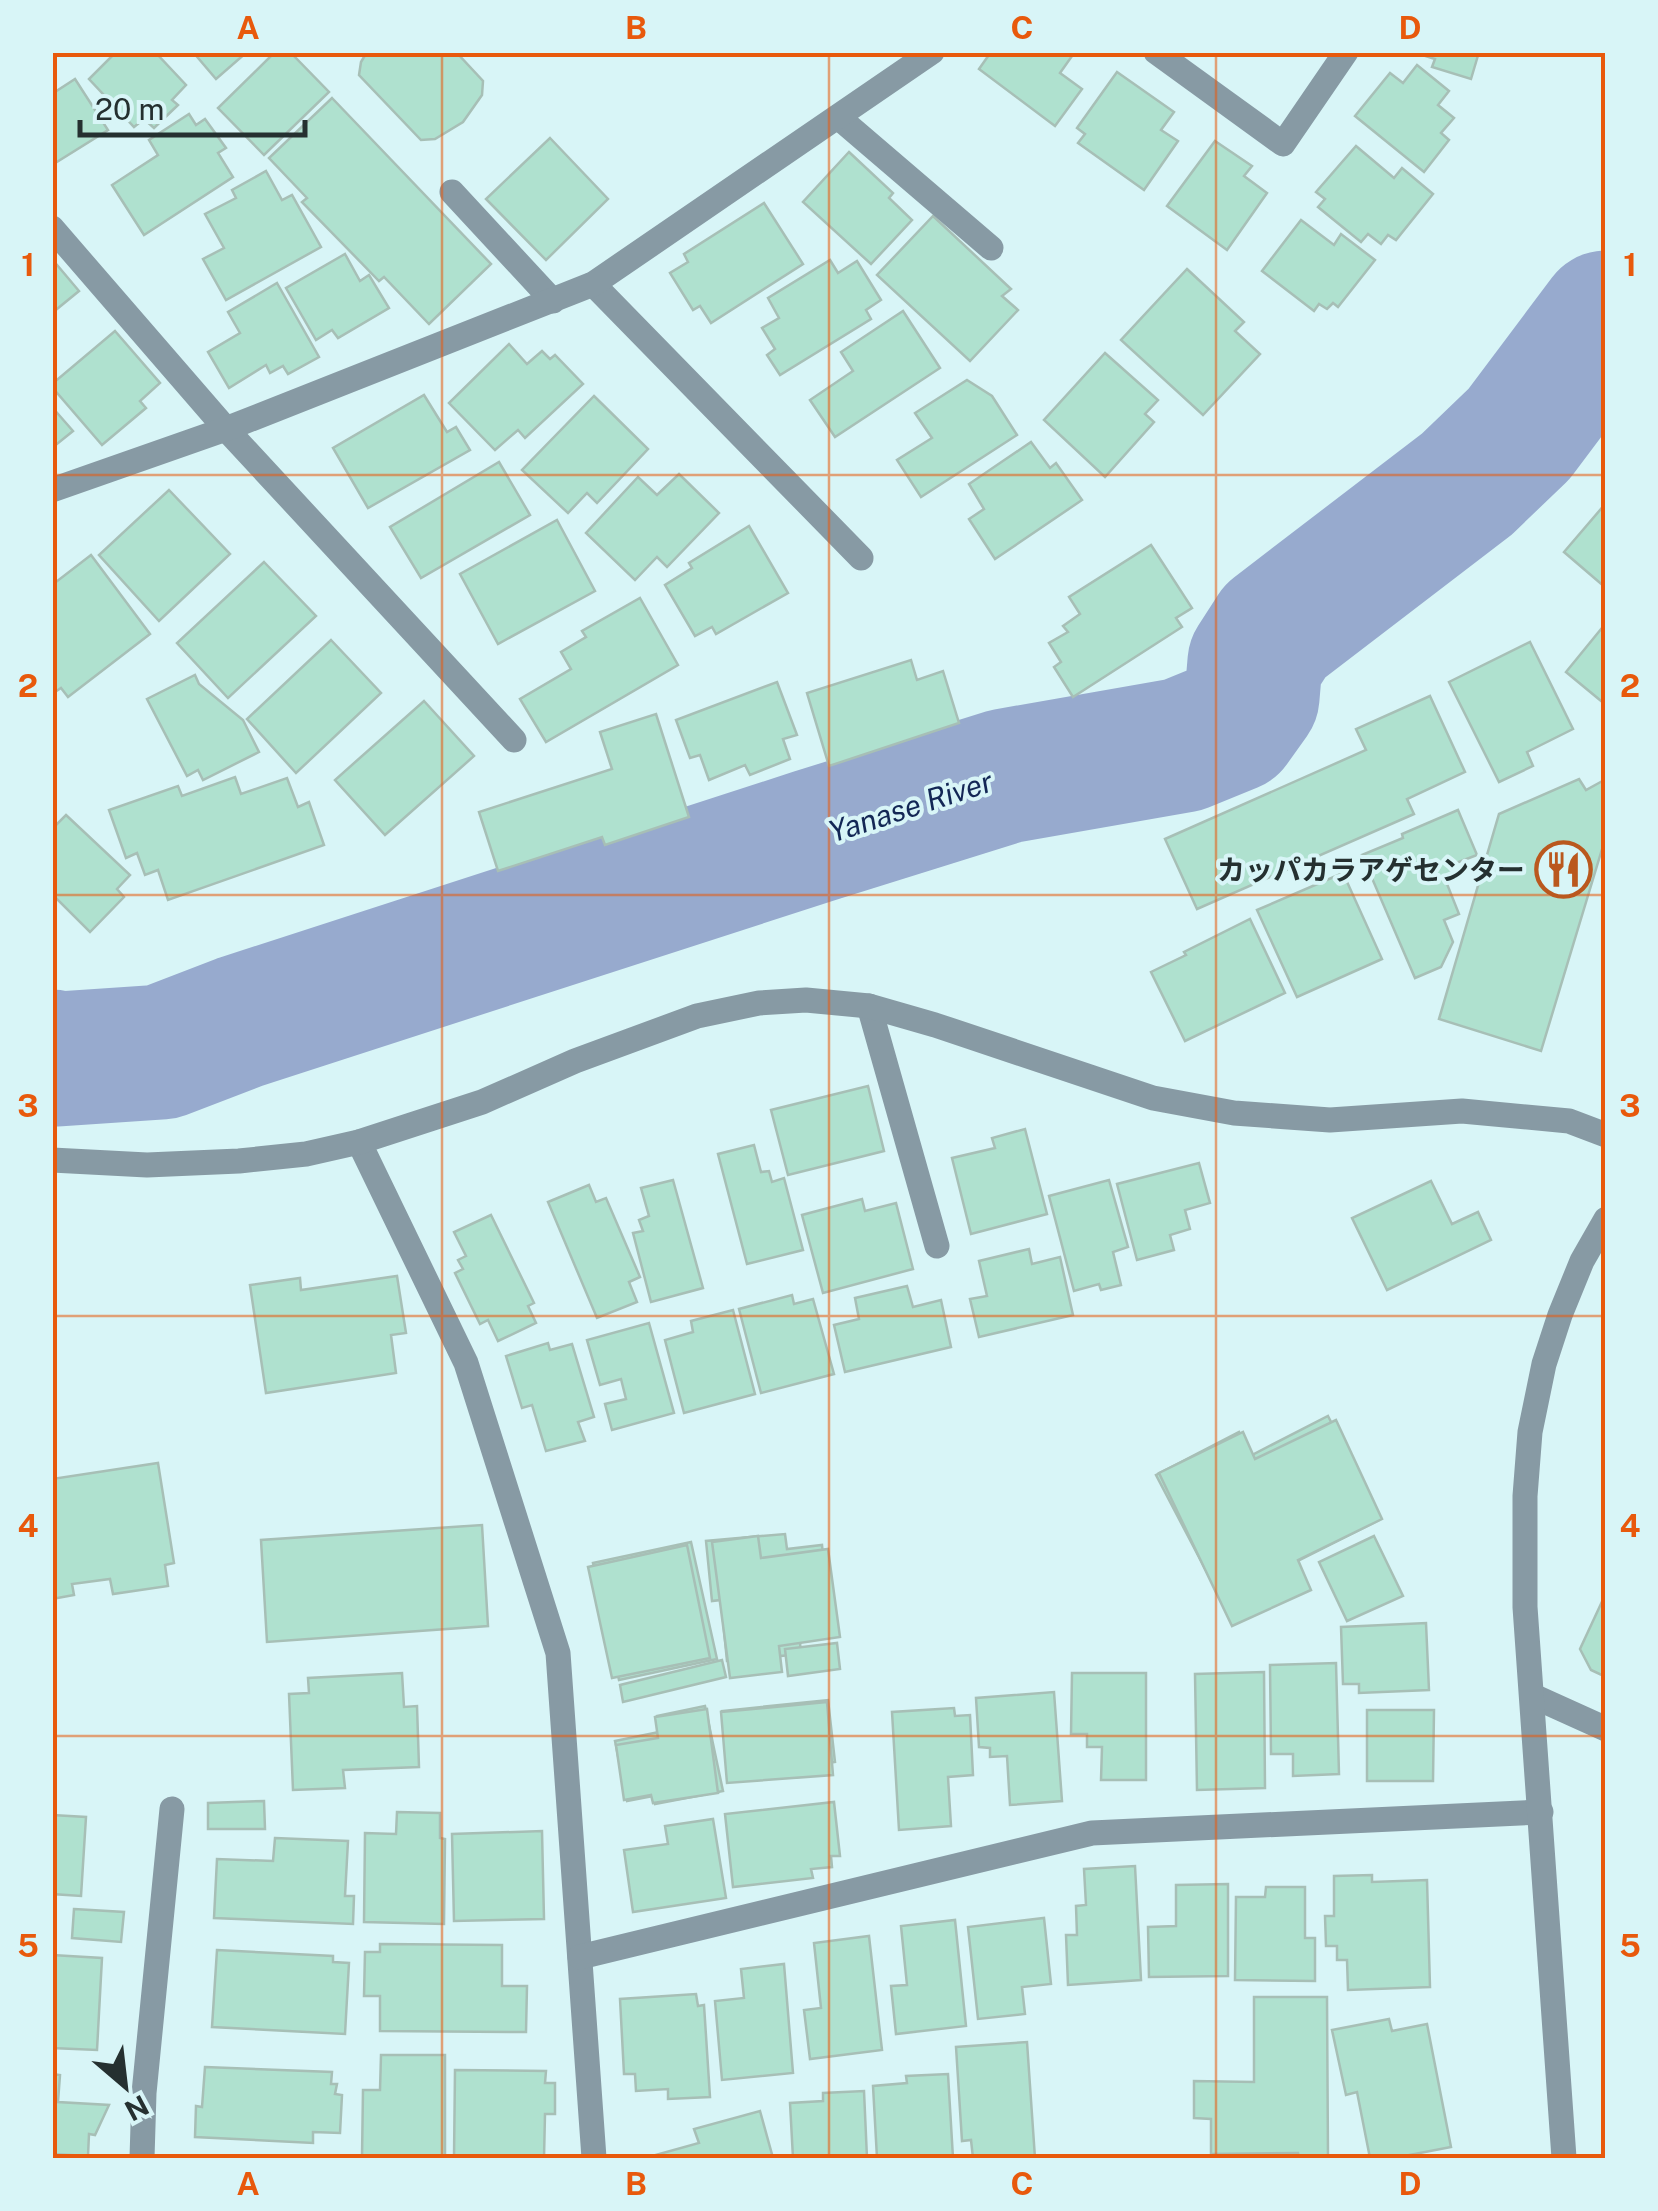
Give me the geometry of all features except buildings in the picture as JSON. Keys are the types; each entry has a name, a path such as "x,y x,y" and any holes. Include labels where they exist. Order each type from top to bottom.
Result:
{"street":[{"path":"52,490 226,429 593,284 932,52"},
{"path":"1156,52 1284,144 1346,52"},
{"path":"838,117 992,248"},
{"path":"452,192 554,301"},
{"path":"52,228 226,429 514,740"},
{"path":"593,284 861,558"},
{"path":"52,1160 146,1165 306,1154 359,1142 482,1102 697,1016 759,1003 806,1000 869,1006 1153,1098 1234,1114 1330,1120 1462,1111 1569,1121 1606,1135"},
{"path":"869,1006 937,1246"},
{"path":"359,1142 466,1363 558,1654 594,2158"},
{"path":"1564,2158 1525,1606 1525,1496 1530,1432 1544,1364 1582,1261 1606,1219"},
{"path":"1532,1696 1606,1729"},
{"path":"142,2158 144,2093 172,1809"},
{"path":"580,1957 1092,1832 1541,1812"}],"waterway":[{"name":"Yanase River","path":"52,1057 162,1052 240,1022 1006,776 1183,745 1232,725 1252,697 1255,662 1275,631 1467,484 1519,434 1606,318"}],"place":[{"name":"カッパカラアゲセンター","path":"1564,870"}]}
